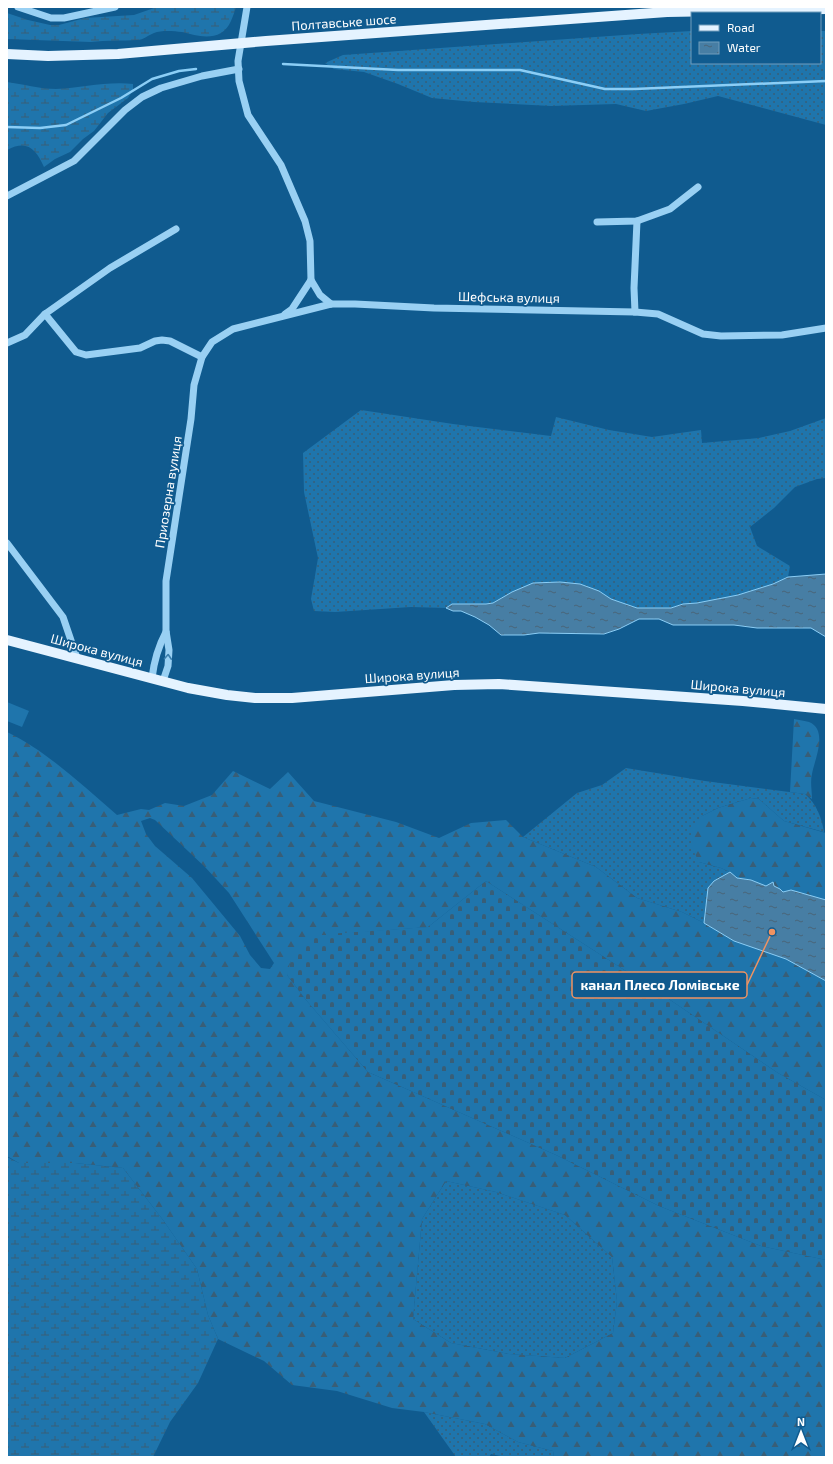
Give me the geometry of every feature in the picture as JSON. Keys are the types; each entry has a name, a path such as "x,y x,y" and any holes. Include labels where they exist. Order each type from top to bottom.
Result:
{"main road":[{"name":"Полтавське шосе","path":"7,54 48,56 118,54 667,12 826,9"},
{"name":"Широка вулиця","path":"7,640 163,681 227,696 292,698 454,685 499,684 736,700 826,709"}],"street":[{"path":"18,7 51,18 64,18 114,7"},
{"path":"247,7 241,44 238,81 248,115 280,165 305,221 310,241 311,280 320,295 331,304"},
{"path":"7,196 74,161 125,110 142,97 161,88 202,76 239,69"},
{"path":"597,222 637,221 670,209 698,187"},
{"path":"635,312 634,288 637,221"},
{"path":"7,343 25,335 45,314 110,268 176,230"},
{"path":"282,316 292,309 311,280"},
{"name":"Шефська вулиця","path":"202,357 212,342 233,329 331,304 635,312 658,314 703,334 721,336 782,335 826,328"},
{"path":"45,314 76,352 81,354 86,355 140,348 155,341 162,340 170,341 202,357"},
{"name":"Приозерна вулиця","path":"163,681 168,666 169,650 166,631 166,581 191,419 194,385 202,357"},
{"path":"7,543 62,617 77,658"},
{"path":"152,678 159,644 166,631"}],"green space":[{"path":"157,7 236,7 231,22 224,31 216,35 206,37 168,31 157,32 139,40 91,42 7,39 7,13 28,20 50,25 59,25 85,18 134,15"},
{"path":"691,31 691,64 821,64 821,31 826,31 826,125 718,96 646,111 616,104 551,106 432,98 364,72 334,69 325,63 343,55"},
{"path":"7,82 50,89 123,83 133,84 133,90 128,98 108,113 94,131 83,139 70,152 55,159 44,167 38,155 30,148 20,145 7,150"},
{"path":"361,410 453,424 551,436 556,417 609,430 652,437 701,430 702,443 759,438 790,431 826,418 826,478 817,479 795,487 774,508 750,527 757,546 790,566 788,577 773,584 738,595 697,603 683,604 671,608 637,608 611,599 599,591 580,584 560,582 533,583 512,592 493,603 486,604 452,604 446,608 411,607 335,612 314,611 311,599 318,558 304,492 303,453"},
{"path":"7,702 29,711 22,727 7,721"},
{"path":"794,719 809,722 815,726 818,732 819,746 811,777 812,799 805,794 790,792"},
{"path":"7,732 22,740 50,759 117,815 141,809 149,810 165,803 184,806 212,795 233,771 270,789 288,772 314,801 396,822 439,838 471,823 506,820 523,837 596,867 637,898 682,912 734,941 786,959 826,981 826,1100 778,1073 657,991 486,881 428,927 313,936 287,975 306,1000 368,1072 556,1155 659,1206 761,1246 826,1260 826,1457 554,1457 553,1451 518,1442 485,1424 424,1412 392,1408 337,1391 292,1385 264,1361 218,1339 208,1315 197,1269 163,1220 123,1168 75,1163 19,1163 7,1156","holes":["150,818 155,820 205,867 229,893 274,963 270,969 261,968 250,955 240,936 192,878 155,846 146,834 141,821","446,1181 496,1192 565,1215 612,1257 617,1301 613,1333 565,1358 509,1354 451,1343 413,1319 422,1219"]},
{"path":"626,768 705,781 805,794 818,811 824,832 784,821 759,799 751,798 718,808 702,816 699,862 730,872 714,881 705,908 704,923 682,912 637,898 596,867 523,837 577,793 602,785"},
{"path":"751,798 759,799 784,821 826,833 826,900 791,890 783,892 774,886 766,886 751,880 737,878 730,872 721,868 699,862 691,846 691,829 702,816 718,808"},
{"path":"486,881 657,991 778,1073 826,1100 826,1260 761,1246 659,1206 556,1155 368,1072 306,1000 287,975 291,960 313,935 428,927"},
{"path":"7,1157 19,1163 75,1163 123,1168 163,1220 197,1269 208,1315 218,1339 198,1383 170,1422 153,1457 7,1457"},
{"path":"446,1181 496,1192 565,1215 612,1257 617,1301 613,1333 565,1358 509,1354 451,1343 413,1319 422,1219"},
{"path":"424,1412 485,1424 518,1442 553,1451 554,1457 505,1457 491,1454 489,1457 456,1457"}],"water":[{"path":"826,574 826,637 811,628 757,628 734,625 673,625 659,619 639,619 619,629 604,634 539,633 524,635 501,635 489,625 475,617 461,611 453,611 446,608 452,604 493,603 512,592 533,583 560,582 580,584 599,591 611,599 637,608 671,608 683,604 697,603 738,595 773,584 788,577"},
{"path":"730,872 737,878 751,880 766,886 773,882 774,886 783,892 791,890 826,900 826,981 786,959 734,941 704,923 708,888 714,881"}],"waterway":[{"path":"283,64 398,70 520,70 605,89 826,81"},
{"path":"7,127 40,128 66,125 121,98 152,79 179,71 196,69"}],"place":[{"name":"канал Плесо Ломівське","path":"772,932"}]}
